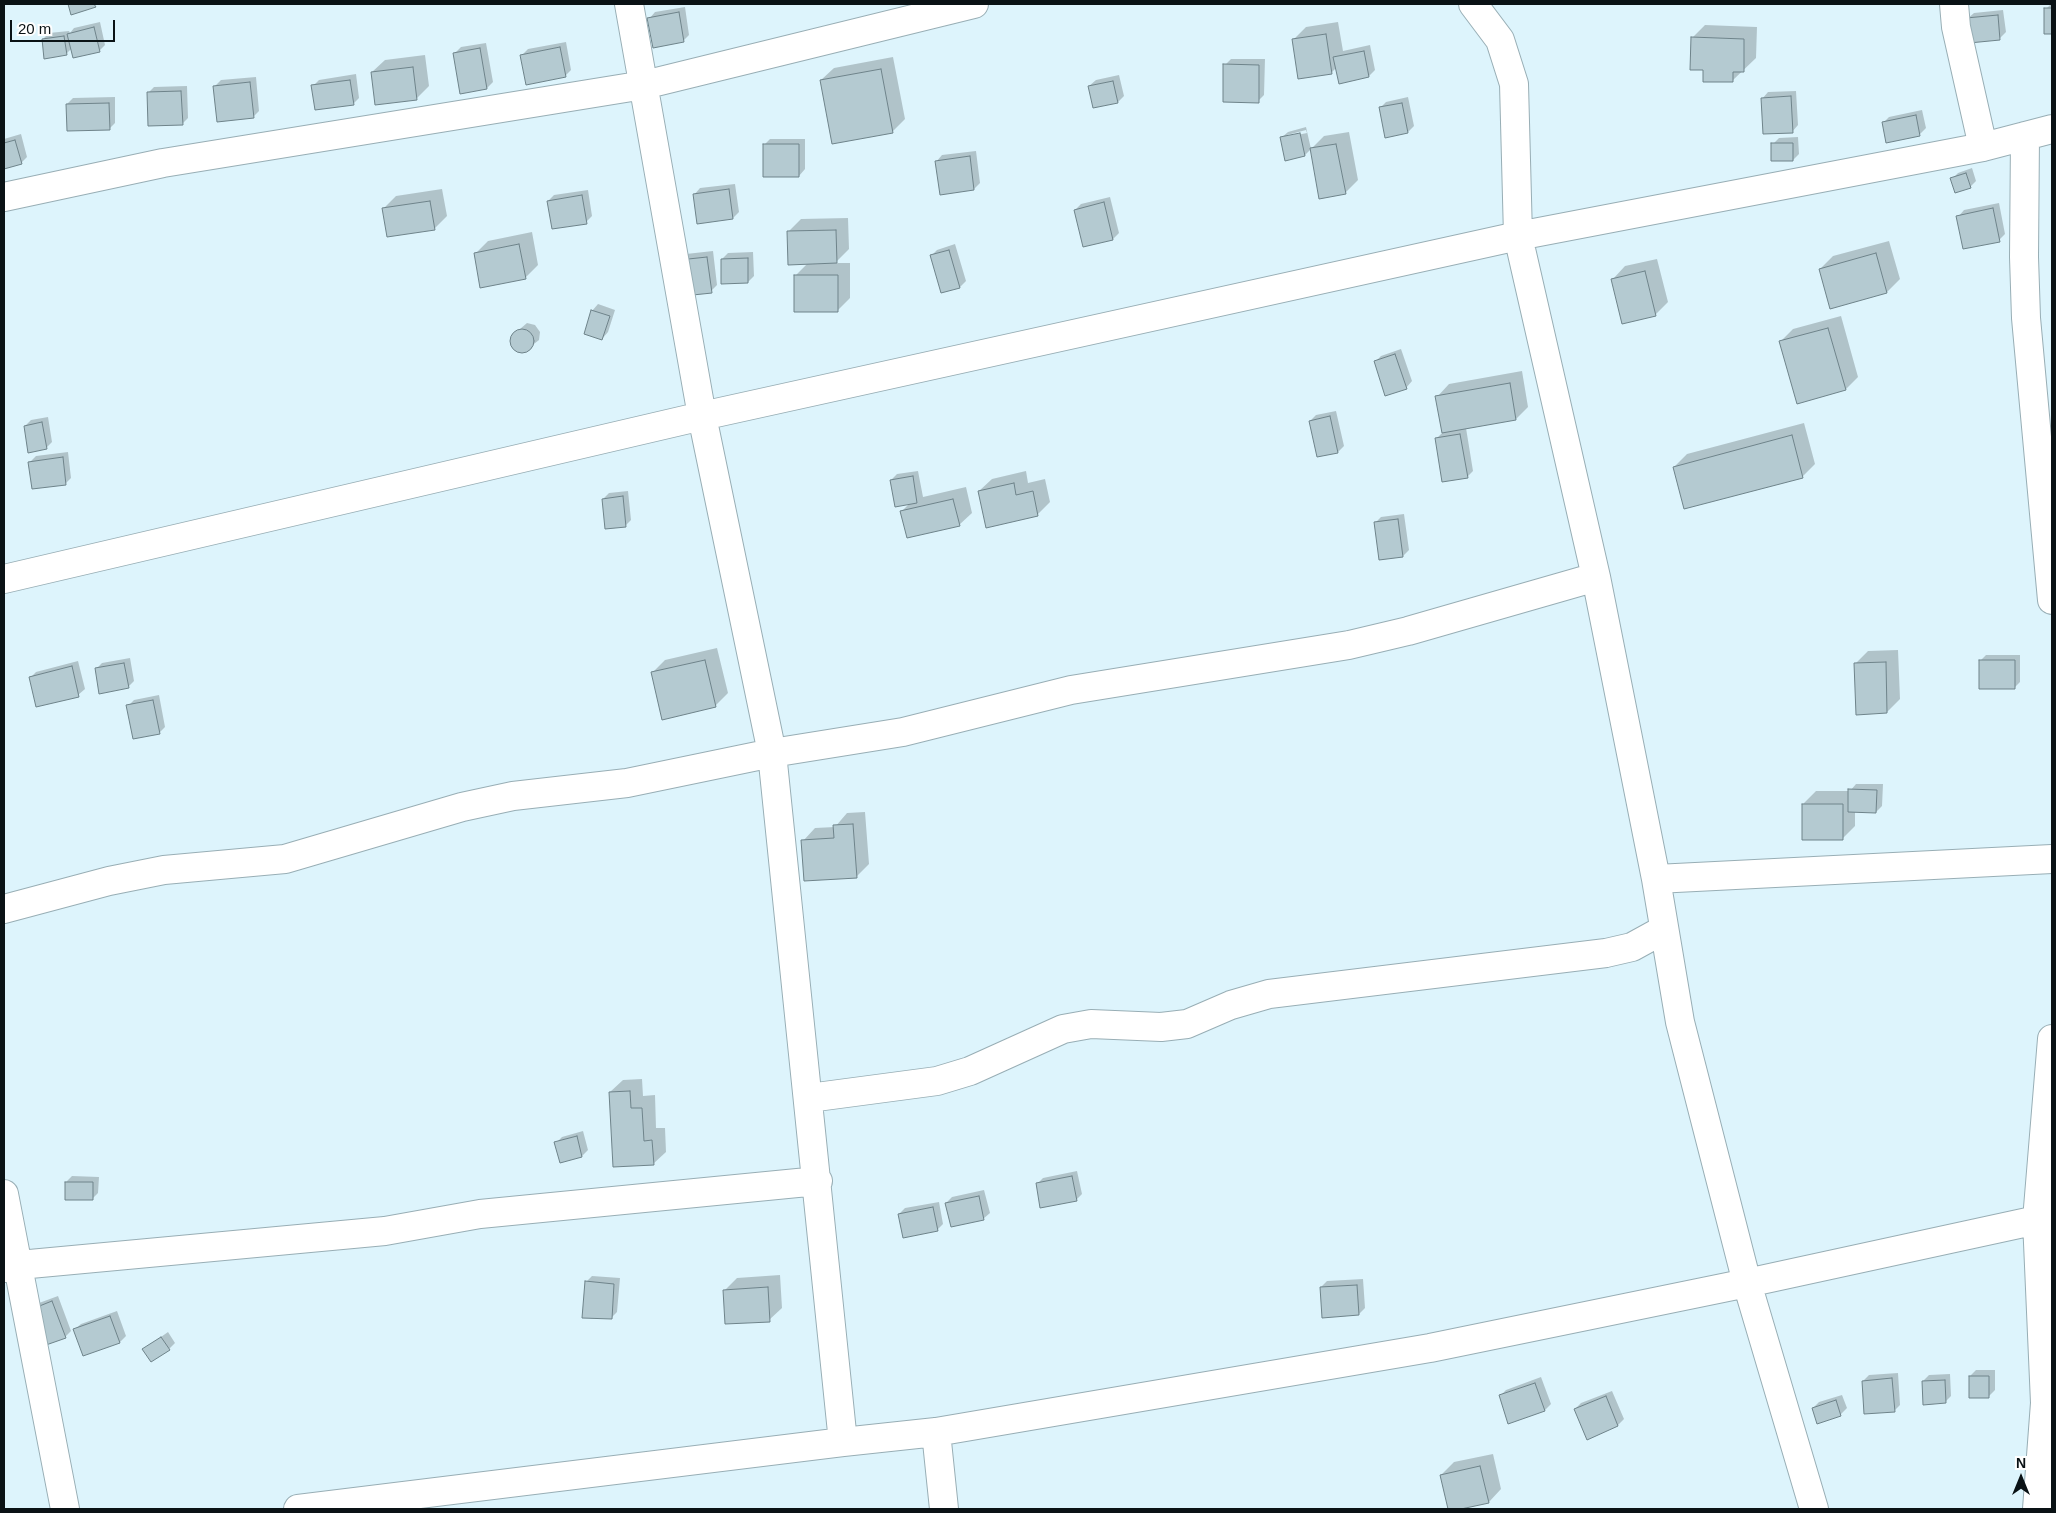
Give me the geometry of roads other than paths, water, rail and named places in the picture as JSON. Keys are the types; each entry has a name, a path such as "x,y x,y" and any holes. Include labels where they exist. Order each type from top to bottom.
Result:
{"street":[{"path":"629,4 702,416 772,753 818,1181 843,1442"},
{"path":"4,197 163,163 644,85 974,4"},
{"path":"1473,4 1500,40 1514,84 1518,236 1596,577 1656,880 1680,1022 1747,1283 1814,1509"},
{"path":"1954,4 1956,27 1983,147"},
{"path":"4,579 702,416 1518,236 1983,147 2052,129"},
{"path":"2025,136 2024,257 2026,318 2052,600"},
{"path":"4,909 109,881 164,870 285,859 462,806 513,796 627,783 772,753 903,732 1071,690 1349,645 1408,631 1596,577"},
{"path":"1656,880 2052,859"},
{"path":"809,1098 937,1081 970,1071 1063,1029 1091,1024 1161,1027 1187,1024 1231,1005 1268,994 1606,953 1632,947 1663,930"},
{"path":"2037,1509 2045,1403 2037,1220 2052,1039"},
{"path":"11,1267 385,1231 480,1214 818,1181"},
{"path":"4,1194 11,1267 66,1509"},
{"path":"298,1509 936,1432 1430,1348 1747,1283 2037,1220"},
{"path":"936,1432 944,1509"}]}
